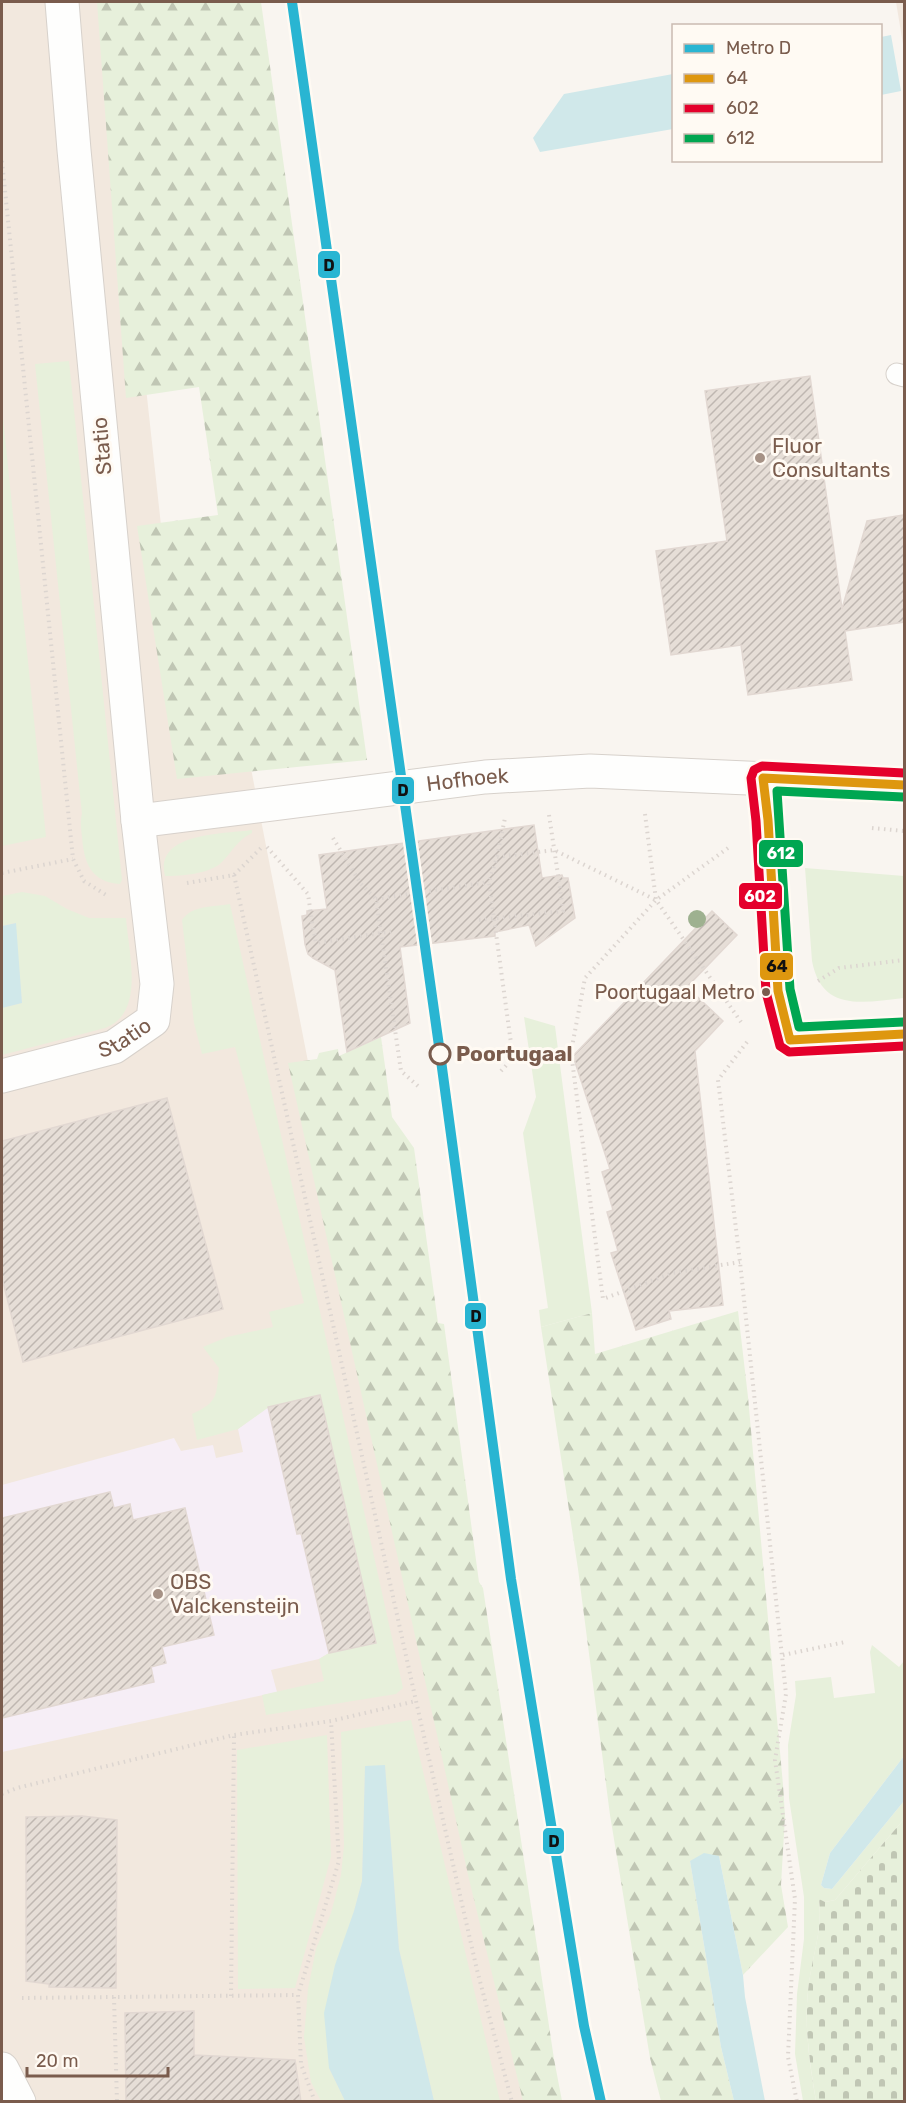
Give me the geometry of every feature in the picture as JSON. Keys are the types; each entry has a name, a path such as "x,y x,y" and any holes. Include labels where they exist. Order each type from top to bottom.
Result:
{"street":[{"name":"Statio","path":"2,1076 114,1047 153,1020 157,984 138,821 75,162 62,2"},
{"name":"Hofhoek","path":"138,821 485,777 590,771 904,785"},
{"path":"763,778 768,820 778,991 790,1040 904,1034"},
{"path":"2,2069 19,2102"}],"path":[{"path":"2,161 73,859 84,881 104,895 234,875 416,1701 477,1970 512,2102"},
{"path":"501,1071 513,1058 489,882 497,857 506,808"},
{"path":"479,920 562,911 549,810"},
{"path":"645,813 656,900 751,1037"},
{"path":"740,1262 672,1273 603,1299 571,1052 585,978 656,900 768,820"},
{"path":"330,832 361,884 376,899 401,1071 419,1087"},
{"path":"265,844 308,894 316,943 394,931"},
{"path":"497,857 554,850 656,900"},
{"path":"2,873 73,859"},
{"path":"376,899 489,882"},
{"path":"797,2102 788,2057 795,1899 775,1760 786,1694 783,1655 718,1080 751,1037 783,1012 803,989 839,968 904,960"},
{"path":"783,1655 844,1642"},
{"path":"2,1794 17,1788 234,1735 331,1721 416,1701"},
{"path":"315,2102 301,2064 298,1995 339,1861 331,1721"},
{"path":"231,1996 234,1735"},
{"path":"22,1998 298,1995"},
{"path":"114,1997 117,2102"}],"shaded area":[{"path":"2,2 104,2 186,755 247,748 353,1293 538,2101 2,2102"},
{"path":"896,2 904,2 904,50"},
{"name":"OBS Valckensteijn","path":"268,1407 297,1534 301,1535 329,1653 319,1659 271,1670 277,1692 2,1752 2,1485 174,1438 181,1451 213,1445 216,1458 243,1452 238,1429"}],"green space":[{"path":"97,2 261,2 367,760 177,779 137,526 218,515 199,387 126,398"},
{"path":"69,361 122,880 120,884 102,879 91,870 83,846 82,814 35,364"},
{"path":"2,408 46,837 2,846"},
{"path":"252,830 252,833 238,843 216,867 195,874 165,876 164,862 170,851 181,843 210,835"},
{"path":"805,868 904,876 904,998 847,1001 835,997 825,989 817,978 812,961"},
{"path":"22,892 45,896 89,918 126,918 131,958 131,987 125,1012 111,1025 2,1055 2,1008 22,1003 15,923 2,926 2,896"},
{"path":"230,904 403,1688 396,1694 266,1715 262,1695 324,1681 319,1659 329,1653 376,1642 320,1396 269,1407 238,1429 197,1440 192,1414 212,1401 216,1391 219,1368 203,1347 227,1337 273,1327 269,1312 304,1303 235,1047 202,1054 194,1023 182,920 197,909"},
{"path":"524,1017 555,1026 592,1313 541,1327 539,1310 548,1308 523,1133 536,1097"},
{"path":"381,1037 392,1117 414,1148 438,1323 444,1324 479,1582 483,1588 562,2101 523,2101 469,1879 288,1063 317,1059 319,1053 338,1049 339,1056"},
{"path":"738,1311 748,1397 783,1785 785,1816 781,1885 788,1927 743,1975 719,1856 690,1861 721,2047 734,2101 661,2101 650,2058 610,1815 578,1569 541,1327 592,1313 595,1354"},
{"path":"872,1645 899,1667 904,1661 904,1756 830,1853 821,1885 832,1889 904,1801 904,1819 835,1900 825,1902 819,1900 819,1923 807,2005 807,2033 816,2101 803,2101 795,2054 797,1994 804,1939 804,1897 789,1798 788,1745 796,1695 795,1681 831,1677 834,1698 875,1693 870,1652"},
{"path":"411,1720 500,2101 434,2101 399,1949 385,1766 365,1767 362,1881 354,1911 329,2068 345,2101 321,2101 311,2082 304,2037 308,1989 316,1949 331,1913 341,1875 344,1846 341,1732"},
{"path":"327,1735 331,1857 295,1988 238,1989 237,1750"},
{"path":"904,1819 904,2101 816,2101 807,2032 807,2005 819,1922 819,1899 825,1902 835,1900"}],"water":[{"path":"891,35 901,91 882,95 882,37"},
{"path":"672,74 672,129 540,152 533,138 564,94"},
{"path":"16,923 22,1003 2,1008 2,926"},
{"path":"904,1756 904,1801 832,1889 824,1888 821,1885 830,1853"},
{"path":"385,1765 399,1949 434,2101 345,2101 329,2068 324,2013 335,1965 362,1881 365,1766"},
{"path":"704,1853 719,1856 765,2101 734,2101 721,2047 690,1861"}],"building":[{"path":"810,376 842,609 867,521 904,515 904,622 845,631 852,680 748,695 741,645 671,655 656,551 727,541 705,391"},
{"path":"534,825 542,878 562,875 563,878 568,878 575,918 536,946 529,925 495,932 495,936 400,947 410,1023 347,1052 335,970 308,954 305,944 302,916 307,915 307,911 327,909 319,855"},
{"path":"712,911 737,935 687,987 723,1021 695,1051 723,1305 669,1311 671,1319 636,1330 611,1253 618,1251 607,1212 613,1210 602,1172 610,1169 573,1056"},
{"path":"167,1098 223,1309 23,1362 2,1278 2,1141"},
{"path":"320,1395 376,1643 329,1653 301,1533 297,1534 268,1407"},
{"path":"110,1492 114,1508 130,1504 133,1520 185,1508 214,1635 162,1647 166,1663 151,1667 154,1682 2,1718 2,1518"},
{"path":"82,1816 117,1820 116,1988 49,1987 49,1984 26,1981 26,1817"},
{"path":"194,2011 194,2055 295,2060 301,2102 126,2102 125,2013"}],"metro line":[{"name":"D","path":"292,2 440,1053 511,1579 584,2026 601,2102"}],"transit line":[{"name":"602","path":"904,773 762,766 754,770 751,778 756,821 766,992 780,1046 789,1052 904,1046"},
{"name":"64","path":"763,778 768,820 778,991 790,1040 904,1034"},
{"name":"64","path":"763,778 904,785"},
{"name":"612","path":"903,797 777,791 790,989 799,1027 903,1022"}],"place":[{"name":"Fluor Consultants","path":"760,458"},
{"name":"Poortugaal Metro","path":"766,992"},
{"name":"Poortugaal","path":"440,1054"},
{"name":"OBS Valckensteijn","path":"158,1594"}]}
